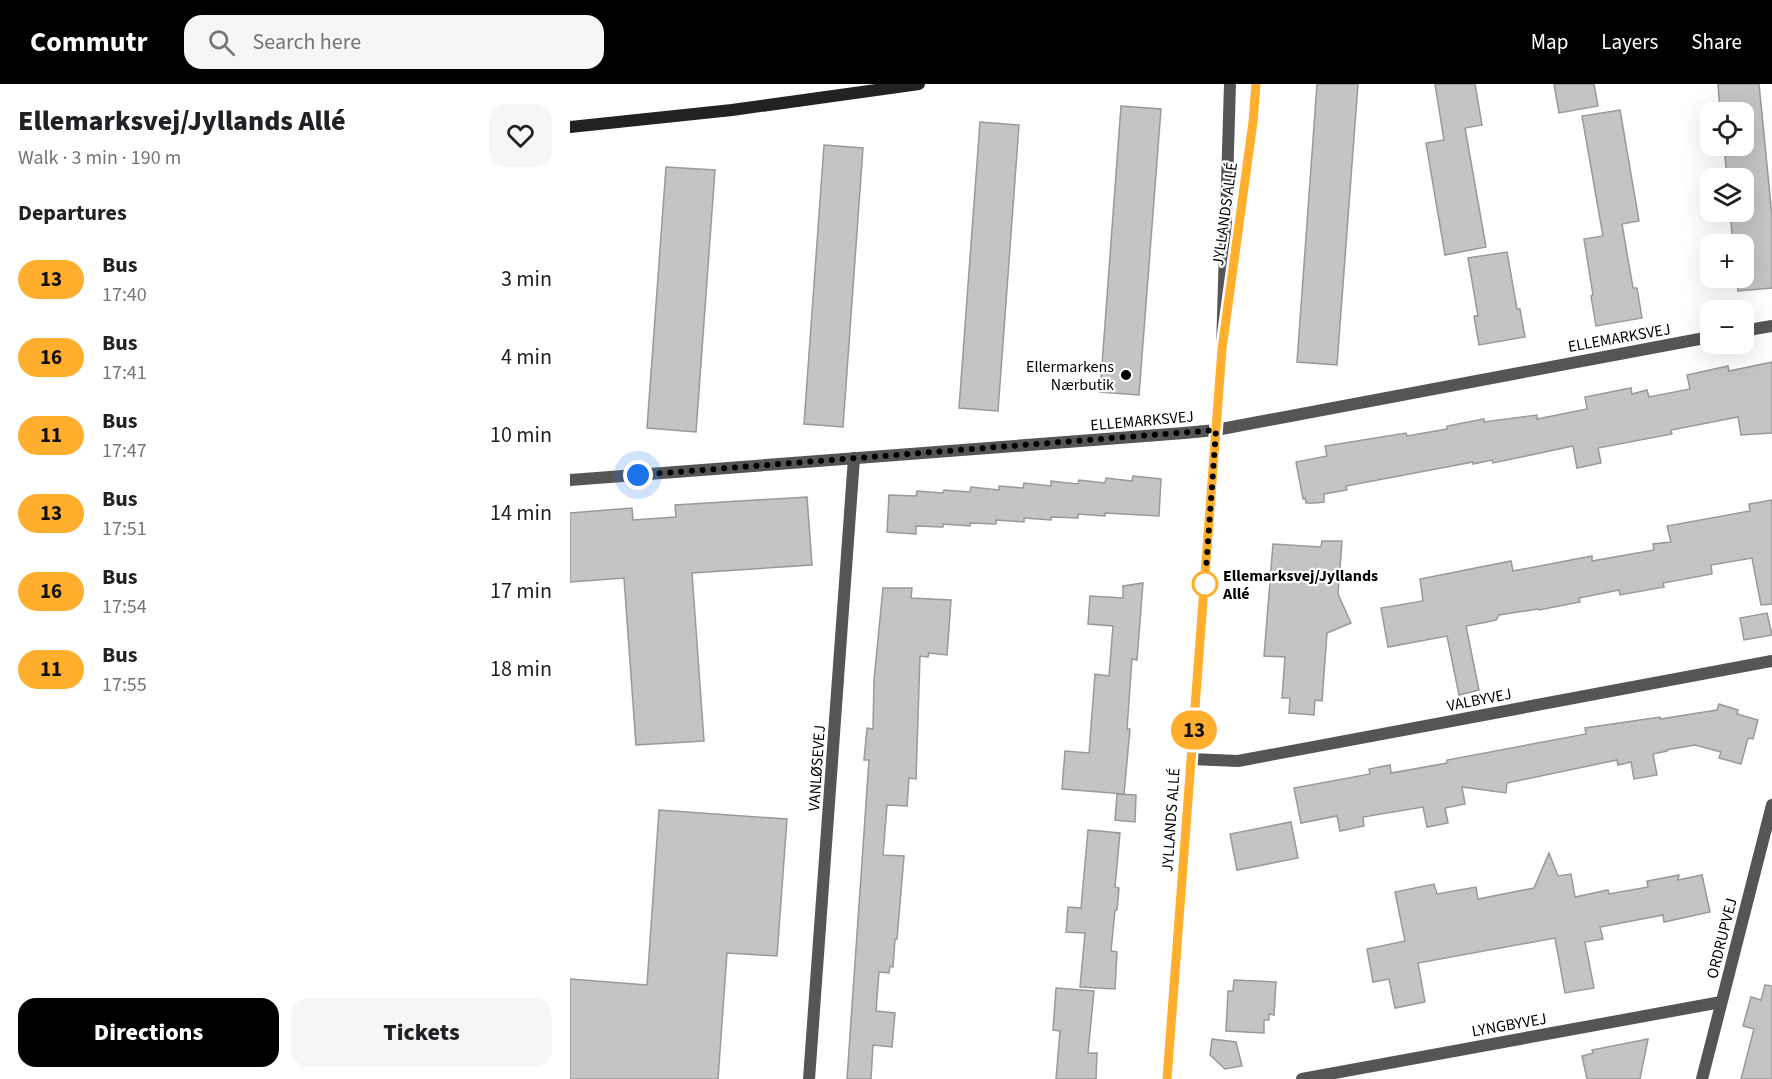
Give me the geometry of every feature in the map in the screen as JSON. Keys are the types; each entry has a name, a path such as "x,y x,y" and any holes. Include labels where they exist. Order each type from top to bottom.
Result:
{"main road":[{"path":"570,127 732,110 920,84"}],"street":[{"name":"JYLLANDS ALLÉ","path":"1167,1079 1222,349 1230,84"},
{"name":"JYLLANDS ALLÉ","path":"1222,349 1253,122 1256,84"},
{"path":"1754,329 1772,326"},
{"name":"ELLEMARKSVEJ","path":"570,480 1216,430 1700,339"},
{"name":"VANLØSEVEJ","path":"809,1079 854,458"},
{"name":"VALBYVEJ","path":"1191,759 1239,761 1772,661"},
{"name":"ORDRUPVEJ","path":"1702,1079 1772,805"},
{"name":"LYNGBYVEJ","path":"1302,1079 1721,1002"}],"building":[{"path":"1317,84 1358,84 1337,365 1297,362"},
{"path":"1435,84 1475,84 1482,125 1465,128 1486,247 1445,255 1426,143 1444,140"},
{"path":"1554,84 1594,84 1598,106 1559,113"},
{"path":"1718,84 1759,84 1772,216 1772,288 1738,291 1738,288 1754,288 1754,234 1732,234 1731,222 1754,222 1754,168 1726,168 1725,156 1754,156 1754,102 1719,102"},
{"path":"1121,106 1161,109 1139,395 1100,392"},
{"path":"1620,110 1639,221 1622,224 1633,288 1637,288 1642,318 1596,326 1584,239 1603,236 1582,116"},
{"path":"980,122 1019,125 998,411 959,408"},
{"path":"824,145 863,148 843,427 804,424"},
{"path":"666,167 715,170 696,432 647,428"},
{"path":"1507,252 1517,309 1520,309 1525,337 1479,345 1474,316 1478,316 1468,258"},
{"path":"1772,362 1772,433 1741,435 1738,417 1671,430 1672,434 1598,448 1601,463 1577,468 1573,446 1493,463 1492,460 1473,464 1473,462 1346,486 1347,490 1324,494 1324,502 1306,503 1305,498 1303,499 1296,462 1327,456 1325,446 1406,433 1407,436 1484,419 1484,422 1537,415 1537,419 1587,409 1585,397 1631,388 1632,394 1647,390 1649,397 1690,389 1687,375 1728,366 1729,371"},
{"path":"1133,476 1161,479 1159,516 1078,514 1078,518 1051,517 1051,520 1024,518 1024,522 996,520 996,524 970,523 970,526 943,524 943,527 916,526 916,534 887,532 889,495 916,496 917,491 943,493 944,490 970,492 971,487 999,490 999,486 1023,488 1024,483 1051,486 1051,481 1078,484 1079,480 1105,483 1106,478 1132,481"},
{"path":"807,497 812,565 692,573 704,741 636,745 624,578 570,582 570,513 632,508 633,520 676,517 675,505"},
{"path":"1772,500 1772,604 1761,605 1752,558 1711,565 1712,574 1663,583 1664,587 1620,595 1619,590 1579,598 1580,602 1499,615 1496,620 1466,626 1479,690 1459,695 1447,636 1388,647 1381,608 1423,601 1420,579 1511,561 1513,571 1592,556 1592,561 1654,550 1653,544 1671,542 1667,526 1750,511 1749,504"},
{"path":"1322,541 1342,541 1338,594 1351,623 1327,633 1322,701 1315,700 1314,715 1289,713 1290,698 1282,698 1285,657 1264,656 1273,544 1321,547"},
{"path":"1143,583 1137,660 1132,659 1127,729 1130,729 1124,794 1062,789 1065,751 1089,753 1095,674 1109,676 1113,626 1088,624 1090,596 1123,598 1123,586"},
{"path":"883,588 912,588 911,598 951,600 947,655 929,653 928,657 920,656 916,779 909,778 907,806 887,805 883,855 904,856 893,967 890,966 889,973 879,972 876,1011 895,1013 892,1047 873,1045 871,1079 847,1079 869,760 864,760 867,728 873,729 874,680"},
{"path":"1767,613 1772,635 1744,640 1740,618"},
{"path":"1719,704 1738,710 1737,714 1758,720 1753,739 1748,738 1741,764 1719,758 1721,752 1695,745 1653,754 1657,775 1634,779 1631,762 1618,765 1617,760 1507,783 1506,793 1462,787 1465,804 1445,808 1448,823 1427,827 1423,807 1363,817 1364,826 1340,831 1337,816 1301,823 1294,788 1370,774 1369,769 1390,765 1391,773 1447,763 1447,760 1586,734 1585,728 1717,710"},
{"path":"1117,794 1136,795 1135,822 1115,820"},
{"path":"659,810 787,819 777,956 727,953 718,1079 570,1079 570,979 647,985"},
{"path":"1291,822 1298,858 1237,870 1230,834"},
{"path":"1088,830 1120,833 1115,887 1119,888 1111,951 1117,952 1115,989 1080,987 1085,933 1066,932 1068,907 1081,908"},
{"path":"1549,853 1558,876 1571,874 1575,897 1608,890 1609,894 1648,887 1647,881 1679,875 1678,880 1702,875 1710,912 1664,922 1663,915 1600,927 1603,939 1585,942 1594,988 1565,993 1555,938 1418,963 1425,1002 1395,1008 1389,979 1373,982 1367,949 1405,941 1395,892 1434,884 1437,894 1476,887 1478,899 1534,888"},
{"path":"1234,980 1276,982 1274,1015 1269,1014 1269,1020 1264,1020 1264,1033 1226,1031 1228,991 1233,991"},
{"path":"1765,985 1772,986 1772,1079 1741,1079 1754,1029 1743,1026 1751,997 1761,1000"},
{"path":"1056,988 1094,991 1088,1053 1097,1053 1096,1079 1056,1079 1060,1031 1053,1030"},
{"path":"1212,1039 1236,1042 1242,1066 1225,1069 1210,1055"},
{"path":"1648,1039 1640,1079 1587,1079 1582,1056 1593,1053 1592,1050"}],"bus line":[{"name":"13","path":"1167,1079 1222,349 1253,122 1256,84"}],"place":[{"name":"Ellermarkens Nærbutik","path":"1126,375"},
{"name":"Ellemarksvej/Jyllands Allé","path":"1205,584"}],"route":[{"path":"638,475 1216,430 1205,584"}]}
